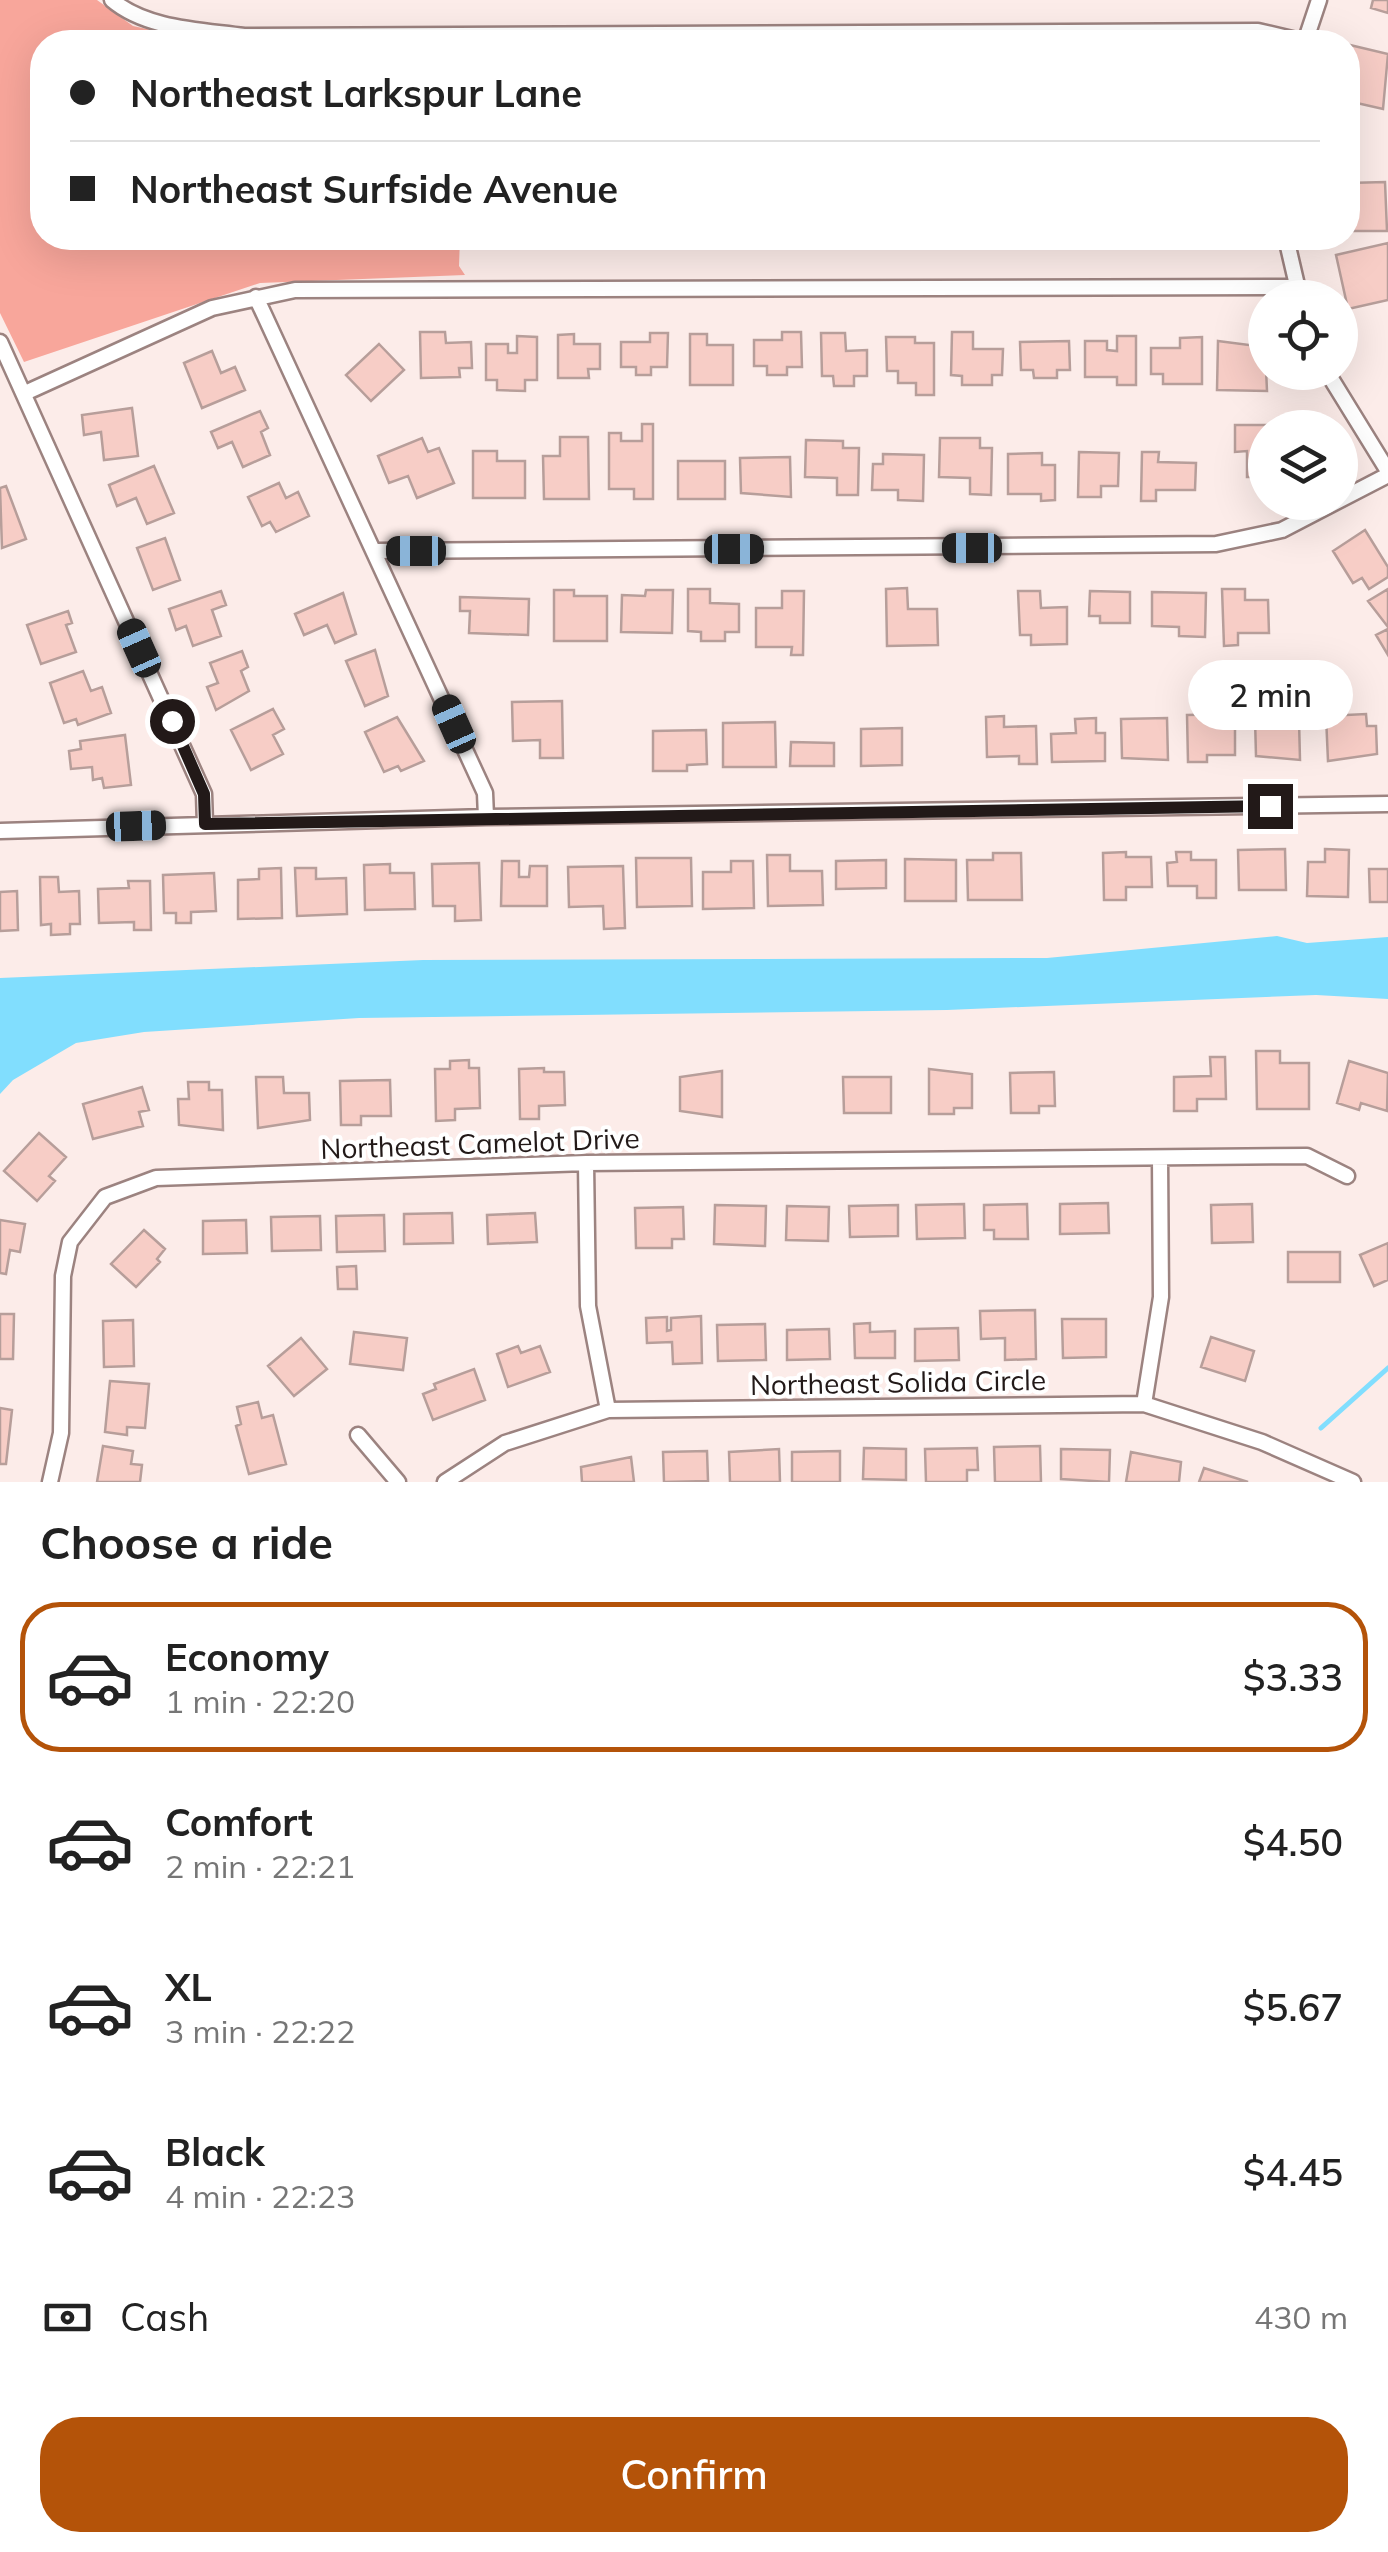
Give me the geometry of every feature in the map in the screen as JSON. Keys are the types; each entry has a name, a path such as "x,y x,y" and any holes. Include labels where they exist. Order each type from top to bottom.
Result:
{"street":[{"path":"112,0 123,9 162,23 206,30"},
{"path":"1309,30 1319,0"},
{"path":"1289,250 1295,280"},
{"path":"25,393 212,308 294,290 1248,292"},
{"path":"256,297 485,794 486,817"},
{"path":"0,342 204,794 205,824"},
{"path":"376,551 1216,544 1282,530 1388,473 1339,390"},
{"path":"0,831 486,817 1388,804"},
{"name":"Northeast Camelot Drive","path":"50,1482 60,1433 66,1259 70,1242 105,1196 156,1178 586,1163 1308,1156 1346,1176"},
{"path":"1144,1404 1162,1298 1160,1158"},
{"path":"586,1163 588,1306 608,1410"},
{"name":"Northeast Solida Circle","path":"445,1482 505,1443 608,1410 1144,1404 1262,1442 1353,1482"},
{"path":"358,1435 398,1482"}],"shaded area":[{"path":"0,0 97,0 133,26 152,30 30,30 30,250 460,250 459,266 465,275 260,283 24,362 0,313"}],"water":[{"path":"1277,936 1307,943 1388,937 1388,999 1316,995 947,1010 359,1018 144,1032 76,1043 13,1080 0,1094 0,978 423,960 1047,958"}],"building":[{"path":"1373,0 1388,0 1388,13 1371,8"},
{"path":"1360,47 1388,54 1383,109 1360,104"},
{"path":"1385,182 1387,231 1360,231 1360,183"},
{"path":"1388,243 1388,300 1358,307 1358,280 1342,280 1336,255"},
{"path":"420,332 445,332 446,343 471,342 472,368 459,368 460,377 421,378"},
{"path":"782,332 801,332 802,367 787,367 787,375 767,375 767,366 754,366 754,340 782,340"},
{"path":"952,332 973,332 973,349 1003,349 1002,375 992,375 992,385 962,385 962,376 951,375"},
{"path":"650,333 668,333 667,367 651,367 651,375 636,375 636,367 621,367 621,342 650,342"},
{"path":"821,333 845,333 846,351 867,350 867,376 854,376 854,386 834,386 833,376 822,376"},
{"path":"574,334 574,344 600,344 600,369 588,369 589,378 558,378 558,335"},
{"path":"690,334 707,334 707,345 733,345 733,385 690,385"},
{"path":"517,336 537,337 537,380 525,380 525,391 497,390 497,380 486,380 486,344 508,344 508,353 517,353"},
{"path":"1117,336 1136,336 1136,385 1117,385 1117,377 1085,377 1085,341 1107,341 1107,350 1117,351"},
{"path":"886,337 915,337 915,343 934,343 934,395 916,395 916,383 898,383 898,371 887,371"},
{"path":"1202,337 1202,384 1163,384 1163,374 1151,374 1151,348 1180,348 1180,338"},
{"path":"1069,341 1070,370 1057,370 1057,378 1034,378 1033,370 1021,370 1020,342"},
{"path":"1218,341 1248,345 1248,390 1267,391 1217,390"},
{"path":"379,344 404,370 371,401 346,375"},
{"path":"212,351 221,373 235,367 245,390 202,408 184,363"},
{"path":"132,408 138,456 104,460 101,432 84,435 82,415"},
{"path":"260,411 268,428 261,432 270,455 243,467 232,442 218,448 211,432"},
{"path":"642,424 653,424 653,499 634,499 634,489 609,489 609,433 621,433 621,441 642,441"},
{"path":"1235,425 1248,425 1248,477 1247,451 1235,452"},
{"path":"560,437 588,437 589,499 544,499 543,456 560,456"},
{"path":"422,438 428,452 439,448 454,483 417,498 408,476 389,483 378,456"},
{"path":"940,438 980,438 980,448 992,448 991,495 970,494 970,478 939,477"},
{"path":"806,440 843,441 843,448 859,448 858,495 837,495 837,478 805,477"},
{"path":"473,451 497,451 497,461 525,461 525,498 473,498"},
{"path":"1079,452 1119,453 1118,486 1101,486 1101,497 1078,497"},
{"path":"1142,452 1159,452 1158,462 1196,463 1195,490 1156,490 1156,501 1141,501"},
{"path":"1042,453 1042,465 1055,465 1055,500 1041,501 1041,494 1008,494 1008,454"},
{"path":"883,454 924,455 923,501 898,500 898,490 872,490 873,464 883,464"},
{"path":"790,457 791,497 741,493 740,458"},
{"path":"678,461 725,461 725,499 678,499"},
{"path":"154,466 174,513 147,524 136,498 117,506 109,485"},
{"path":"279,483 286,498 298,492 309,516 276,532 270,522 262,526 248,497"},
{"path":"6,486 26,539 2,548 0,488"},
{"path":"1365,530 1388,567 1388,577 1369,589 1362,578 1353,583 1333,551"},
{"path":"165,538 180,580 153,590 137,548"},
{"path":"907,588 908,609 937,609 938,645 887,646 886,589"},
{"path":"688,589 710,589 710,603 739,604 739,632 725,632 725,641 701,641 701,632 688,631"},
{"path":"1222,589 1245,589 1245,600 1268,600 1269,633 1238,633 1238,645 1224,646"},
{"path":"1388,589 1388,627 1368,601"},
{"path":"554,590 574,590 574,596 607,596 607,641 554,641"},
{"path":"646,590 673,590 672,633 621,632 622,595 645,596"},
{"path":"221,591 226,605 212,610 221,636 193,646 186,626 176,630 169,609"},
{"path":"782,591 804,591 803,655 791,655 792,647 756,647 756,608 782,608"},
{"path":"1018,591 1040,591 1041,608 1067,607 1067,644 1031,645 1031,635 1020,635"},
{"path":"1090,591 1130,592 1130,623 1100,623 1100,616 1089,616"},
{"path":"1152,592 1206,593 1205,637 1179,636 1179,627 1152,626"},
{"path":"343,593 356,634 335,643 327,625 304,635 295,614"},
{"path":"460,597 529,599 528,635 469,633 470,611 460,611"},
{"path":"68,611 72,623 66,625 76,652 41,664 27,625"},
{"path":"1388,629 1388,655 1376,635"},
{"path":"375,650 388,696 365,706 346,661"},
{"path":"242,651 248,667 241,671 249,691 216,710 207,687 218,683 210,663"},
{"path":"83,671 91,691 102,687 111,713 78,725 76,719 64,723 50,683"},
{"path":"562,701 563,758 540,758 540,740 513,741 512,702"},
{"path":"273,709 284,729 273,735 283,754 251,770 231,730"},
{"path":"1235,714 1235,755 1207,755 1207,762 1188,762 1187,715"},
{"path":"1366,714 1367,726 1376,726 1377,754 1328,761 1326,716"},
{"path":"1004,716 1004,727 1036,726 1037,764 1019,764 1019,756 987,757 986,717"},
{"path":"397,717 424,761 401,771 398,766 384,772 365,732"},
{"path":"1096,718 1096,733 1105,733 1105,761 1052,762 1051,734 1076,733 1075,719"},
{"path":"1167,718 1168,760 1122,758 1121,719"},
{"path":"1255,718 1299,720 1300,760 1256,756"},
{"path":"775,722 776,767 723,767 723,723"},
{"path":"902,728 902,765 861,766 861,729"},
{"path":"706,730 707,764 687,765 687,771 653,771 653,731"},
{"path":"125,735 131,785 104,788 102,778 93,780 92,767 71,769 69,751 81,749 80,741"},
{"path":"791,742 834,743 834,766 790,766"},
{"path":"1285,849 1286,890 1239,890 1238,850"},
{"path":"1325,849 1349,850 1348,897 1307,896 1308,862 1325,862"},
{"path":"1126,852 1126,857 1151,857 1152,887 1126,887 1126,900 1104,900 1103,853"},
{"path":"1176,852 1191,852 1191,860 1216,860 1216,898 1197,898 1197,886 1168,886 1167,863 1177,862"},
{"path":"993,853 1021,853 1022,900 968,900 967,860 993,860"},
{"path":"767,855 790,855 790,871 822,871 823,905 768,906"},
{"path":"636,858 691,858 692,906 637,907"},
{"path":"905,859 956,860 956,901 905,901"},
{"path":"886,860 886,888 836,889 836,861"},
{"path":"502,861 519,861 519,877 529,877 530,866 547,866 547,906 501,906"},
{"path":"731,861 753,861 754,908 703,909 703,872 731,872"},
{"path":"479,863 481,920 455,921 455,906 433,906 432,864"},
{"path":"390,864 390,873 414,873 415,909 365,910 364,865"},
{"path":"623,866 625,928 604,929 603,906 569,907 568,867"},
{"path":"281,868 282,918 238,919 238,880 259,879 259,869"},
{"path":"295,868 316,868 316,879 346,878 347,914 297,916"},
{"path":"1369,869 1388,869 1388,902 1370,902"},
{"path":"214,873 216,911 191,912 191,923 176,923 176,913 164,913 163,875"},
{"path":"40,877 58,877 59,892 79,891 80,924 70,924 70,934 51,935 51,924 41,925"},
{"path":"128,881 150,881 151,930 134,930 134,922 99,923 98,889 129,888"},
{"path":"17,891 18,930 0,931 0,892"},
{"path":"1256,1051 1280,1051 1280,1063 1309,1063 1309,1109 1257,1109"},
{"path":"1210,1057 1225,1057 1226,1099 1197,1099 1197,1111 1174,1111 1174,1077 1211,1076"},
{"path":"469,1060 469,1068 479,1068 480,1108 455,1109 455,1120 436,1121 435,1069 450,1069 450,1061"},
{"path":"1349,1061 1388,1073 1387,1111 1361,1103 1359,1110 1337,1103"},
{"path":"544,1068 544,1072 564,1072 565,1105 539,1106 539,1119 520,1119 519,1069"},
{"path":"929,1069 972,1074 972,1108 954,1108 954,1114 929,1114"},
{"path":"722,1071 722,1117 680,1111 680,1077"},
{"path":"1054,1072 1055,1106 1039,1106 1039,1113 1011,1113 1010,1073"},
{"path":"256,1077 283,1077 284,1093 309,1093 310,1120 258,1128"},
{"path":"843,1077 891,1077 891,1113 844,1113"},
{"path":"390,1080 391,1116 361,1116 361,1125 341,1125 340,1081"},
{"path":"188,1082 209,1082 209,1090 222,1090 223,1130 179,1125 178,1099 189,1099"},
{"path":"142,1087 149,1110 139,1112 143,1126 93,1139 83,1104"},
{"path":"39,1133 66,1157 49,1176 55,1181 37,1201 4,1171"},
{"path":"1108,1203 1109,1233 1060,1234 1060,1204"},
{"path":"964,1204 965,1238 917,1239 916,1205"},
{"path":"1027,1204 1028,1239 994,1239 994,1230 984,1230 984,1205"},
{"path":"1252,1204 1253,1242 1212,1243 1211,1205"},
{"path":"715,1205 766,1206 765,1246 714,1244"},
{"path":"898,1205 898,1236 850,1237 849,1206"},
{"path":"787,1206 829,1207 828,1241 786,1240"},
{"path":"683,1207 684,1239 672,1239 672,1248 636,1248 635,1208"},
{"path":"452,1213 453,1243 404,1244 404,1214"},
{"path":"535,1213 537,1242 488,1244 487,1215"},
{"path":"384,1215 385,1251 337,1252 336,1216"},
{"path":"320,1216 321,1250 272,1251 271,1217"},
{"path":"0,1220 25,1224 20,1252 10,1250 6,1274 0,1273"},
{"path":"246,1220 247,1253 203,1254 203,1221"},
{"path":"144,1230 165,1249 157,1259 160,1262 136,1287 111,1264"},
{"path":"1388,1243 1388,1280 1374,1286 1360,1255"},
{"path":"1288,1252 1340,1252 1340,1282 1288,1282"},
{"path":"356,1266 357,1289 338,1289 337,1267"},
{"path":"1035,1310 1036,1359 1005,1360 1005,1338 981,1339 980,1311"},
{"path":"0,1314 14,1314 13,1359 0,1359"},
{"path":"701,1316 702,1363 673,1364 672,1342 647,1343 646,1318 667,1317 667,1331 671,1330 671,1318"},
{"path":"1062,1319 1106,1319 1106,1357 1063,1358"},
{"path":"133,1320 134,1366 104,1367 103,1321"},
{"path":"870,1323 870,1332 895,1331 895,1358 855,1358 854,1324"},
{"path":"765,1324 766,1360 718,1361 717,1325"},
{"path":"958,1328 959,1360 915,1361 915,1329"},
{"path":"829,1329 830,1359 787,1360 787,1330"},
{"path":"354,1332 407,1338 403,1370 350,1364"},
{"path":"1211,1337 1254,1351 1245,1381 1201,1367"},
{"path":"301,1338 327,1369 294,1396 268,1366"},
{"path":"518,1346 521,1353 540,1346 550,1372 508,1387 497,1354"},
{"path":"474,1369 485,1400 433,1420 423,1394 436,1389 434,1384"},
{"path":"110,1381 149,1384 145,1428 127,1427 127,1435 105,1432"},
{"path":"258,1402 262,1418 273,1415 286,1464 249,1474 236,1426 241,1424 237,1407"},
{"path":"0,1408 12,1410 6,1464 0,1464"},
{"path":"103,1446 133,1451 131,1464 142,1465 140,1482 97,1482"},
{"path":"1040,1446 1041,1482 995,1482 994,1447"},
{"path":"864,1448 906,1449 906,1480 863,1479"},
{"path":"977,1448 978,1470 967,1470 967,1482 926,1482 925,1449"},
{"path":"779,1449 780,1482 730,1482 729,1452"},
{"path":"1061,1449 1110,1450 1109,1482 1061,1479"},
{"path":"707,1451 708,1481 664,1482 663,1452"},
{"path":"840,1451 840,1482 792,1482 792,1452"},
{"path":"1131,1452 1181,1462 1179,1482 1126,1482"},
{"path":"631,1457 634,1482 582,1482 581,1467"},
{"path":"1204,1468 1248,1482 1199,1482"}],"waterway":[{"path":"1321,1428 1388,1368"}],"route":[{"path":"172,721 204,794 205,824 1270,806"}]}
